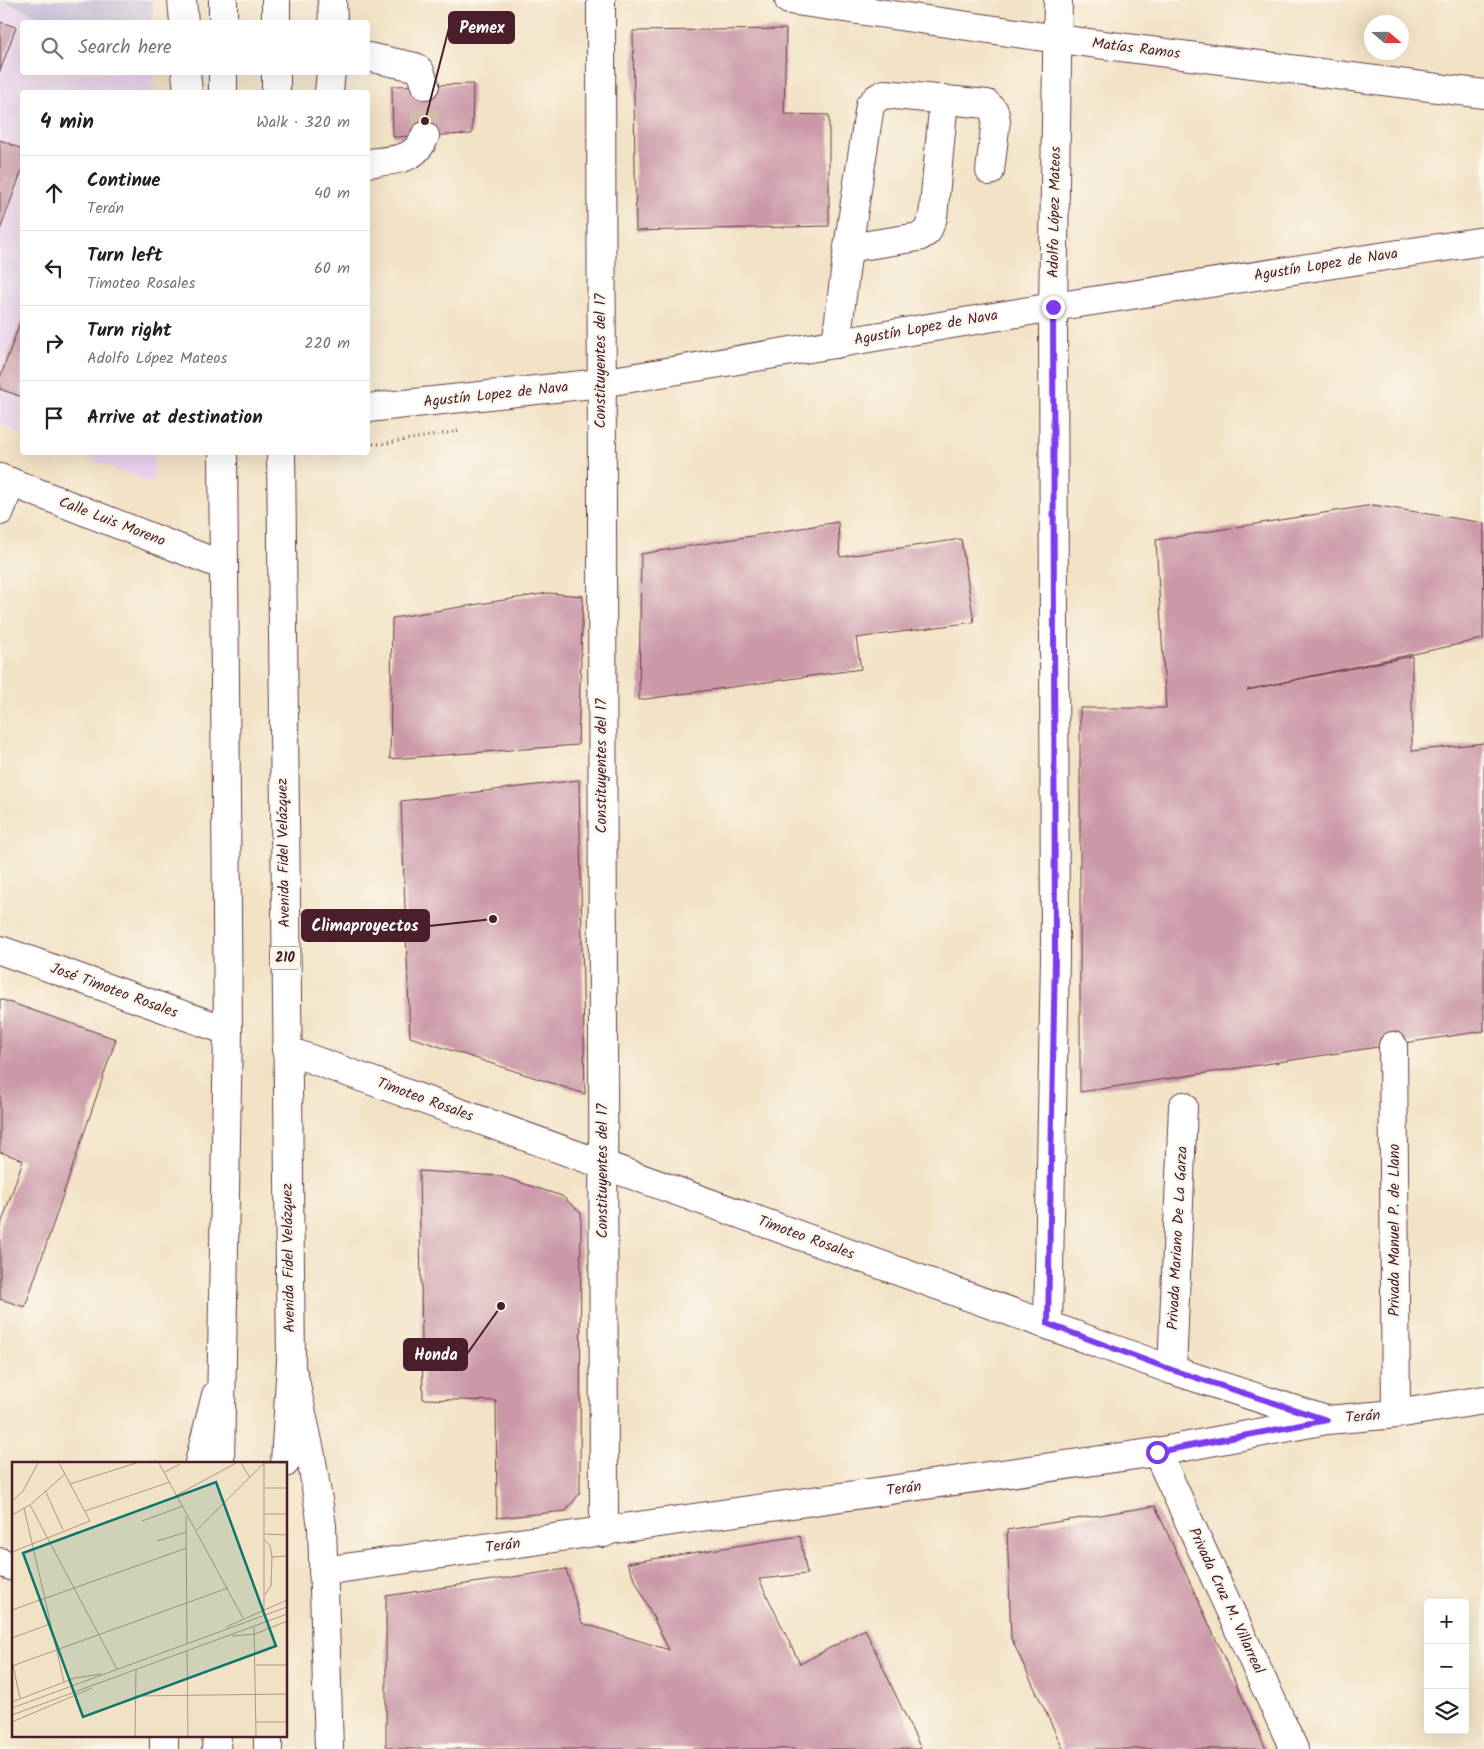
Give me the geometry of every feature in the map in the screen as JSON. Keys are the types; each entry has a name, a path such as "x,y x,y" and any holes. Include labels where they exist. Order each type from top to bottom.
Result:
{"main road":[{"path":"182,0 184,20"},
{"path":"223,0 223,20"},
{"path":"276,0 276,20"},
{"path":"332,0 333,20"},
{"name":"Constituyentes del 17","path":"601,0 604,1533"},
{"name":"Matías Ramos","path":"789,0 833,3 1058,39 1484,94"},
{"name":"Adolfo López Mateos","path":"1048,1324 1055,956 1053,307 1058,0"},
{"path":"370,57 415,67 420,71 426,85"},
{"path":"186,75 188,90"},
{"path":"222,90 223,75"},
{"path":"276,75 276,90"},
{"path":"329,90 331,75"},
{"path":"836,344 848,248 870,105 877,98 885,94 987,104 994,111 996,120 990,171"},
{"path":"848,248 919,237 927,232 933,217 944,99"},
{"path":"370,162 410,156 417,151 424,136"},
{"name":"Agustín Lopez de Nava","path":"370,408 601,383 1053,307 1484,241"},
{"path":"220,1462 228,1031 223,455"},
{"name":"Avenida Fidel Velázquez","path":"281,455 286,1050 291,1361 285,1462"},
{"path":"0,511 5,480"},
{"name":"Calle Luis Moreno","path":"5,480 224,566"},
{"name":"José Timoteo Rosales","path":"0,950 228,1031"},
{"name":"Privada Manuel P. de Llano","path":"1394,1046 1396,1414"},
{"name":"Timoteo Rosales","path":"286,1050 1172,1370 1327,1420"},
{"name":"Privada Mariano De La Garza","path":"1172,1370 1184,1106"},
{"path":"291,1361 318,1494 322,1526 329,1749"},
{"path":"199,1462 222,1372"},
{"name":"Terán","path":"323,1571 604,1533 1157,1452 1327,1420 1396,1414 1484,1400"},
{"name":"Privada Cruz M. Villarreal","path":"1157,1452 1294,1749"},
{"path":"0,1562 12,1566"},
{"path":"164,1736 164,1749"},
{"path":"216,1736 216,1749"},
{"path":"268,1736 268,1749"}],"path":[{"path":"370,444 380,444"}],"shaded area":[{"path":"0,0 152,0 153,20 49,20"},
{"path":"0,1 49,20 20,20 20,75 153,75 153,90 20,90 20,432 0,424"},
{"path":"78,455 154,455 154,484"}],"building":[{"path":"0,22 16,27 0,71"},
{"path":"786,29 784,114 829,115 829,226 636,231 633,31"},
{"path":"473,84 472,134 393,137 392,86"},
{"path":"0,140 20,148 20,175 0,230"},
{"path":"20,323 20,396 0,389 0,378"},
{"path":"1373,505 1484,523 1483,639 1247,690 1412,656 1412,751 1484,743 1484,1031 1080,1092 1080,708 1166,708 1156,540"},
{"path":"838,522 840,557 961,539 974,622 856,638 861,669 639,700 641,554"},
{"path":"548,593 583,596 578,745 390,759 392,618"},
{"path":"579,780 585,1094 410,1037 401,801"},
{"path":"0,999 116,1039 25,1307 0,1299 0,1228 23,1160 0,1152"},
{"path":"419,1171 500,1176 562,1196 581,1213 580,1493 566,1511 497,1518 496,1401 423,1399"},
{"path":"1155,1506 1266,1749 1063,1749 1011,1638 1007,1530"},
{"path":"800,1536 807,1574 759,1579 800,1664 865,1629 921,1749 395,1749 386,1746 386,1596 566,1569 582,1623 669,1650 627,1563"}],"tunnel":[{"path":"425,85 425,136"}],"place":[{"name":"Pemex","path":"425,121"},
{"name":"Climaproyectos","path":"493,919"},
{"name":"Honda","path":"501,1306"}],"route":[{"path":"1053,307 1055,956 1048,1324 1172,1370 1327,1420 1157,1452"}]}
